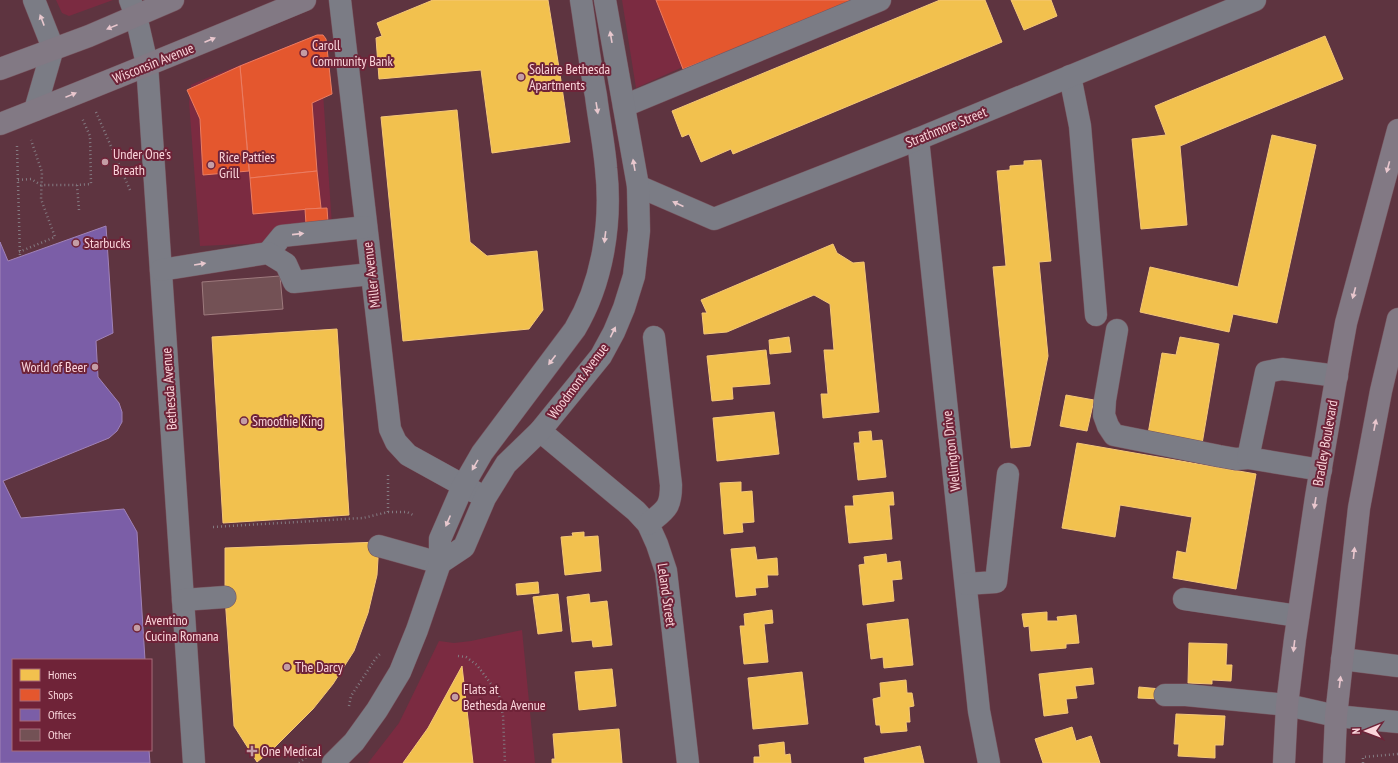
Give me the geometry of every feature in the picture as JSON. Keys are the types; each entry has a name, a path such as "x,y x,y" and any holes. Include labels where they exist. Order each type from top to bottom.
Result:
{"main road":[{"path":"0,69 52,48 65,45 133,8 173,0"},
{"name":"Wisconsin Avenue","path":"0,124 147,64 186,50 305,0"},
{"name":"Bradley Boulevard","path":"1284,763 1287,706 1298,616 1346,323 1398,130"},
{"path":"1334,763 1336,716 1359,508 1392,369 1398,319"}],"street":[{"path":"34,0 52,48 35,110"},
{"name":"Miller Avenue","path":"340,0 390,429 396,442 408,455 485,498"},
{"path":"333,763 354,742 377,710 400,672 417,630 440,563 440,539 463,486 482,453 575,329 584,314 603,256 608,212 607,169 581,0"},
{"name":"Woodmont Avenue","path":"440,563 464,547 485,498 506,464 540,431 601,356 614,332 624,308 634,276 639,231 638,186 605,0"},
{"path":"624,106 880,0"},
{"name":"Strathmore Street","path":"638,186 714,219 918,139 1255,0"},
{"name":"Bethesda Avenue","path":"133,8 147,64 194,763"},
{"path":"1070,76 1080,126 1096,315"},
{"name":"Wellington Drive","path":"918,139 979,711 989,763"},
{"path":"608,212 639,231"},
{"path":"268,253 282,236 366,227"},
{"path":"161,270 268,253 286,264 294,282 371,274"},
{"path":"1117,330 1105,400 1104,415 1108,426 1114,434 1236,459 1248,458 1321,470"},
{"path":"648,524 668,507 671,495 654,337"},
{"path":"1248,458 1266,372 1282,369 1337,376"},
{"name":"Leland Street","path":"540,431 636,511 648,524 657,544 666,571 688,763"},
{"path":"966,584 996,582 1008,474"},
{"path":"379,546 440,563"},
{"path":"183,600 225,597"},
{"path":"1184,599 1298,616"},
{"path":"1342,659 1398,666"},
{"path":"1165,695 1186,695 1287,706 1336,716 1398,722"}],"path":[{"path":"92,107 132,194"},
{"path":"18,180 31,179 42,186 91,184 90,136 82,118"},
{"path":"19,252 55,237 41,199 42,172 31,140"},
{"path":"17,146 20,257"},
{"path":"77,184 79,210"},
{"path":"388,472 388,512"},
{"path":"213,527 363,518 388,512 407,512 415,516"},
{"path":"346,712 349,707 351,696 376,658 386,651"},
{"path":"458,656 466,657 477,665 499,695 504,716 504,763"},
{"path":"299,763 312,752"},
{"path":"1363,763 1363,757 1398,754"}],"shaded area":[{"path":"56,0 113,0 69,16 62,13"},
{"path":"622,0 843,0 714,53 636,88"},
{"path":"319,34 333,240 200,246 189,102 191,85"},
{"path":"522,630 535,763 368,763 399,723 439,641 454,643 471,641"}],"building: Homes":[{"name":"Solaire Bethesda Apartments","path":"433,0 548,0 570,142 492,153 481,70 379,79 376,38 382,36 377,23"},
{"path":"940,0 985,0 1002,42 733,154 731,149 701,162 689,134 682,137 672,111"},
{"path":"1011,0 1051,0 1057,16 1024,30"},
{"path":"1325,36 1343,79 1180,146 1187,225 1141,229 1132,139 1166,135 1155,106"},
{"path":"457,110 470,242 487,256 537,251 543,310 529,329 403,341 381,117"},
{"path":"1272,135 1316,145 1277,323 1233,314 1229,332 1140,312 1150,267 1238,287"},
{"path":"1041,160 1051,261 1039,262 1048,356 1030,446 1011,448 993,267 1006,266 997,171 1010,170 1010,166 1024,165 1024,161"},
{"path":"833,244 837,253 853,263 864,262 879,412 823,418 821,394 828,394 824,350 834,350 830,304 814,295 727,332 704,334 702,313 707,313 701,300"},
{"path":"337,329 349,515 223,523 212,337"},
{"path":"789,337 791,352 770,354 769,340"},
{"path":"1180,337 1219,344 1202,444 1148,434 1162,353 1176,355"},
{"path":"766,350 770,384 732,387 733,399 712,401 707,356"},
{"path":"1066,395 1094,400 1087,431 1060,426"},
{"path":"774,412 779,454 717,461 713,418"},
{"path":"871,431 872,441 882,440 886,477 858,480 854,443 860,443 859,432"},
{"path":"1077,443 1256,474 1236,589 1173,578 1177,551 1186,553 1192,517 1120,505 1115,537 1062,528"},
{"path":"741,482 741,492 752,491 754,522 742,523 743,532 724,534 720,483"},
{"path":"893,492 894,505 889,505 892,539 849,543 845,506 854,506 853,496"},
{"path":"584,532 584,537 598,536 601,571 565,575 561,537 573,536 572,533"},
{"name":"The Darcy","path":"379,542 377,575 368,613 354,651 333,684 313,709 272,750 257,762 234,726 225,597 225,548"},
{"path":"755,547 757,560 777,558 778,575 767,575 768,587 755,588 756,595 736,597 731,549"},
{"path":"886,554 887,563 900,561 902,579 892,580 894,601 863,605 859,565 865,564 864,557"},
{"path":"538,582 539,593 517,595 516,584"},
{"path":"558,594 562,631 538,634 533,597"},
{"path":"589,594 590,603 607,601 612,645 593,647 592,640 572,642 567,597"},
{"path":"772,610 773,623 764,624 768,662 744,664 740,626 745,626 744,614"},
{"path":"1047,612 1047,621 1058,621 1057,617 1076,615 1079,643 1066,644 1066,648 1031,651 1029,626 1024,627 1022,614"},
{"path":"908,619 913,665 884,668 883,657 871,659 867,624"},
{"path":"1189,643 1227,644 1226,665 1232,665 1231,681 1212,680 1212,684 1188,683"},
{"name":"Flats at Bethesda Avenue","path":"462,666 473,763 403,763 428,728"},
{"path":"1092,668 1094,684 1075,686 1077,698 1066,699 1068,713 1044,716 1039,674"},
{"path":"612,669 616,706 579,710 575,672"},
{"path":"802,672 808,724 753,729 748,678"},
{"path":"906,680 907,693 912,693 914,706 909,707 910,722 906,722 907,731 881,733 880,725 876,725 873,699 881,697 880,683"},
{"path":"1139,687 1161,689 1161,699 1138,698"},
{"path":"1176,714 1225,716 1223,745 1215,745 1215,758 1178,756 1179,744 1174,744"},
{"path":"1072,727 1076,741 1091,736 1100,763 1043,763 1035,739"},
{"path":"619,729 622,763 552,763 552,759 555,759 553,734"},
{"path":"784,742 785,755 790,754 791,763 754,763 754,757 760,757 759,745"},
{"path":"920,746 924,763 865,763 864,758"}],"building: Shops":[{"path":"656,0 859,0 683,69"},
{"path":"317,35 323,35 326,39 332,94 312,103 317,171 250,178 240,66"},
{"path":"240,66 249,171 203,175 200,119 187,90"},
{"path":"317,171 321,208 253,214 250,178"},
{"path":"327,208 329,237 307,239 305,209"}],"building: Offices":[{"path":"106,226 113,333 96,341 98,377 119,403 122,412 122,422 117,431 109,438 3,481 21,518 124,509 137,532 145,659 12,659 12,751 149,751 150,763 0,763 0,242 8,261"}],"building: Other":[{"path":"280,276 283,309 204,315 202,282"}],"place":[{"name":"Caroll Community Bank","path":"304,53"},
{"name":"Solaire Bethesda Apartments","path":"521,77"},
{"name":"Under One's Breath","path":"105,162"},
{"name":"Rice Patties Grill","path":"211,165"},
{"name":"Starbucks","path":"76,243"},
{"name":"World of Beer","path":"95,367"},
{"name":"Smoothie King","path":"244,421"},
{"name":"Aventino Cucina Romana","path":"137,628"},
{"name":"The Darcy","path":"287,667"},
{"name":"Flats at Bethesda Avenue","path":"455,697"},
{"name":"One Medical","path":"252,751"}]}
